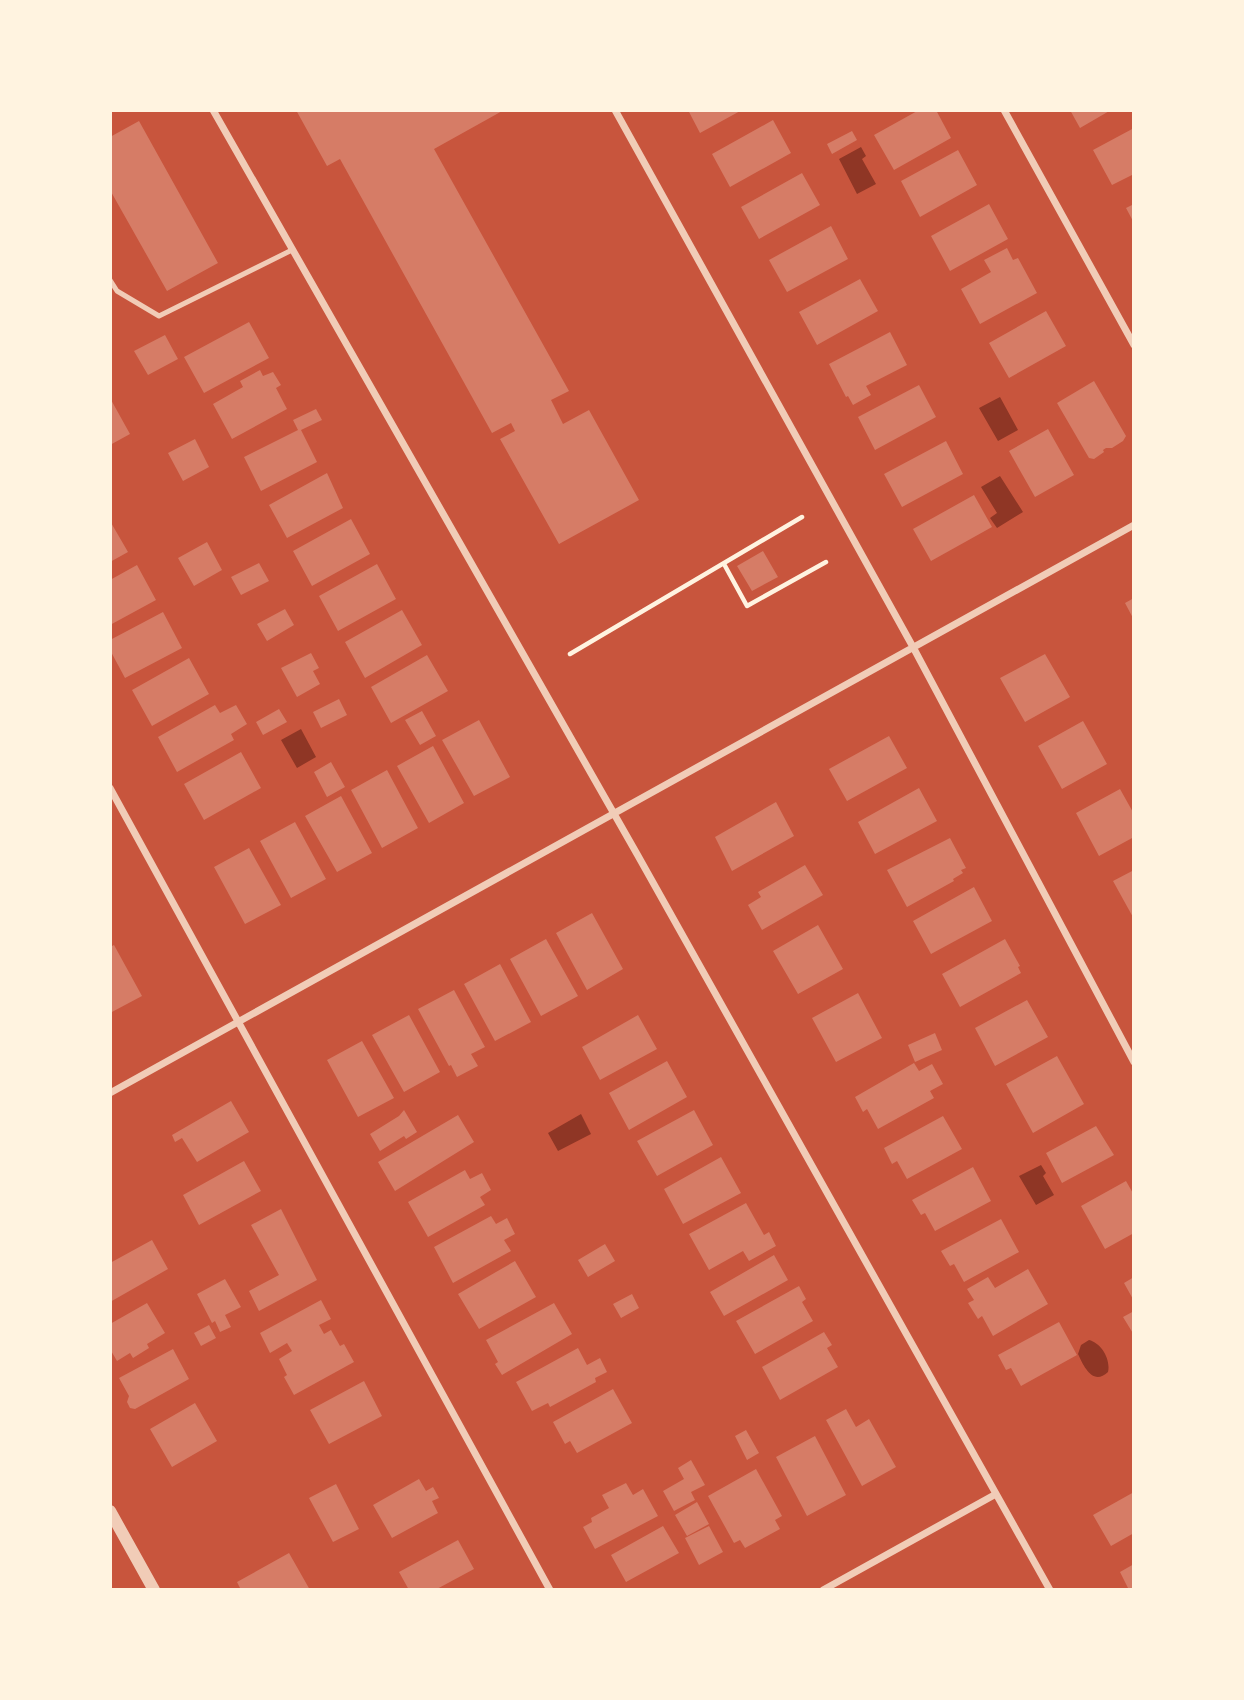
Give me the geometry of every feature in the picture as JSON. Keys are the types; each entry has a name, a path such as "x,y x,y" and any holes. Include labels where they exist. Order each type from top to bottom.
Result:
{"street":[{"path":"213,110 614,813 1050,1590"},
{"path":"615,110 913,647 1134,1062"},
{"path":"1004,110 1134,345"},
{"path":"110,1093 1134,525"},
{"path":"110,788 550,1590"},
{"path":"822,1590 996,1494"},
{"path":"110,1511 154,1590"}],"lane":[{"path":"110,280 117,291 159,316 292,250"}],"path":[{"path":"569,654 802,517"},
{"path":"724,564 747,606 826,562"}],"shaded area":[{"path":"861,147 866,156 862,159 876,184 857,194 839,159"},
{"path":"1000,397 1018,430 998,441 979,408"},
{"path":"1000,476 1023,512 997,528 990,518 997,513 981,487"},
{"path":"301,729 316,757 297,768 281,740"},
{"path":"581,1114 591,1134 558,1151 548,1133"},
{"path":"1041,1165 1046,1173 1043,1176 1054,1195 1036,1205 1019,1176"},
{"path":"1089,1340 1101,1348 1106,1357 1109,1367 1103,1376 1093,1376 1078,1354 1081,1345"}],"building":[{"path":"296,110 504,110 434,149 569,391 551,400 563,424 589,410 639,500 559,544 500,439 515,431 511,423 492,433 340,159 327,166"},
{"path":"688,110 742,110 700,133"},
{"path":"919,110 936,110 951,138 894,170 874,135"},
{"path":"1070,110 1111,110 1080,128"},
{"path":"773,120 791,153 730,187 712,154"},
{"path":"139,121 218,263 167,291 110,190 110,137"},
{"path":"1134,128 1134,174 1112,185 1093,150"},
{"path":"852,131 857,140 832,154 827,144"},
{"path":"958,150 977,185 920,217 901,181"},
{"path":"802,173 820,205 759,239 741,207"},
{"path":"989,204 1008,239 950,271 931,236"},
{"path":"1134,204 1134,223 1126,208"},
{"path":"831,226 848,259 787,292 769,260"},
{"path":"1007,248 1013,260 1018,258 1037,293 980,324 961,289 991,272 984,260"},
{"path":"860,279 878,311 817,345 799,312"},
{"path":"1046,311 1066,346 1009,378 989,343"},
{"path":"249,322 269,358 204,393 184,357"},
{"path":"890,332 907,365 866,386 871,395 853,405 829,364"},
{"path":"165,335 178,359 148,375 134,351"},
{"path":"260,370 263,376 273,372 281,385 276,388 287,409 232,439 213,404 243,387 240,381"},
{"path":"1094,381 1126,436 1123,441 1112,448 1106,448 1094,459 1089,458 1057,403"},
{"path":"919,385 936,417 875,450 858,417"},
{"path":"110,398 130,434 110,445"},
{"path":"316,409 322,420 301,430 317,462 261,491 244,457 298,430 293,420"},
{"path":"1048,429 1074,475 1035,497 1009,451"},
{"path":"195,439 209,467 183,481 168,453"},
{"path":"946,441 963,474 902,507 884,474"},
{"path":"327,473 343,508 287,538 269,505"},
{"path":"974,495 992,527 931,561 913,529"},
{"path":"351,519 370,554 312,586 293,551"},
{"path":"110,521 128,552 110,562"},
{"path":"207,542 222,570 194,586 178,558"},
{"path":"763,551 778,577 752,591 737,566"},
{"path":"259,563 269,581 241,595 231,577"},
{"path":"377,564 396,599 338,631 319,596"},
{"path":"137,565 156,600 110,625 110,580"},
{"path":"1134,598 1134,620 1125,603"},
{"path":"285,609 294,625 267,641 257,624"},
{"path":"402,610 422,645 365,678 345,642"},
{"path":"163,612 182,648 125,678 110,650 110,640"},
{"path":"311,653 319,668 313,671 320,684 297,697 281,668"},
{"path":"1045,654 1070,697 1025,722 1000,678"},
{"path":"427,655 448,691 391,723 371,687"},
{"path":"189,658 209,694 152,726 132,690"},
{"path":"339,699 347,715 321,728 313,712"},
{"path":"215,705 220,713 236,705 247,724 231,734 234,740 177,772 158,737"},
{"path":"279,709 287,722 263,735 256,722"},
{"path":"422,711 436,736 420,745 405,720"},
{"path":"479,720 510,777 474,796 442,740"},
{"path":"1083,721 1107,764 1062,789 1038,746"},
{"path":"889,736 907,768 847,801 829,769"},
{"path":"433,746 464,803 429,823 397,766"},
{"path":"241,752 261,788 204,820 184,784"},
{"path":"331,762 345,787 327,797 314,772"},
{"path":"387,770 418,828 382,848 351,790"},
{"path":"919,788 937,821 875,854 858,822"},
{"path":"1120,789 1134,814 1134,837 1099,856 1076,813"},
{"path":"341,796 372,853 337,872 305,816"},
{"path":"776,802 794,836 732,871 715,837"},
{"path":"295,822 326,879 291,898 260,841"},
{"path":"950,838 966,868 961,870 963,873 953,879 954,881 907,907 887,870"},
{"path":"249,848 281,905 245,924 214,867"},
{"path":"805,865 823,895 762,930 748,905 761,897 758,892"},
{"path":"1134,870 1134,919 1113,881"},
{"path":"974,887 992,921 931,954 913,921"},
{"path":"592,913 623,969 587,990 556,933"},
{"path":"818,925 843,969 798,994 773,951"},
{"path":"546,939 578,996 541,1016 510,959"},
{"path":"1005,939 1021,973 960,1007 942,974"},
{"path":"114,945 142,996 110,1013 110,947"},
{"path":"500,964 531,1022 495,1041 464,984"},
{"path":"454,990 485,1047 471,1054 478,1066 457,1077 418,1009"},
{"path":"858,993 882,1038 836,1062 812,1018"},
{"path":"1027,1000 1048,1037 995,1066 975,1028"},
{"path":"409,1015 440,1072 404,1092 372,1035"},
{"path":"638,1015 657,1049 600,1080 582,1047"},
{"path":"935,1033 942,1050 915,1062 908,1045"},
{"path":"362,1041 394,1098 358,1117 327,1060"},
{"path":"1057,1056 1084,1104 1033,1133 1006,1084"},
{"path":"667,1061 687,1097 629,1130 609,1093"},
{"path":"914,1063 919,1071 932,1064 943,1084 930,1091 934,1098 878,1129 867,1109 863,1112 855,1097"},
{"path":"231,1101 249,1132 197,1162 182,1138 175,1142 172,1135"},
{"path":"404,1110 417,1132 406,1139 404,1136 380,1151 370,1134"},
{"path":"694,1110 713,1145 657,1176 637,1141"},
{"path":"458,1115 474,1142 395,1191 378,1162"},
{"path":"943,1116 962,1149 907,1179 897,1161 892,1164 884,1148"},
{"path":"1096,1126 1114,1155 1062,1183 1046,1153"},
{"path":"721,1157 741,1193 683,1224 664,1189"},
{"path":"244,1161 261,1191 199,1225 183,1195"},
{"path":"973,1167 991,1201 935,1231 925,1213 921,1215 912,1200"},
{"path":"465,1170 470,1179 482,1173 491,1190 480,1197 485,1205 428,1237 408,1202"},
{"path":"1126,1181 1134,1195 1134,1233 1105,1249 1081,1206"},
{"path":"746,1203 764,1235 769,1232 776,1246 749,1261 743,1251 709,1270 689,1234"},
{"path":"281,1209 317,1280 259,1311 249,1291 279,1275 251,1225"},
{"path":"491,1216 496,1224 507,1218 515,1234 504,1240 511,1251 453,1283 434,1247"},
{"path":"1001,1219 1019,1252 964,1282 954,1264 950,1266 941,1251"},
{"path":"152,1240 168,1269 110,1302 110,1263"},
{"path":"605,1244 615,1261 588,1277 578,1260"},
{"path":"774,1255 788,1280 724,1316 710,1292"},
{"path":"515,1261 536,1297 479,1329 458,1294"},
{"path":"1028,1269 1048,1304 993,1336 982,1316 978,1319 968,1303 974,1300 967,1289 988,1277 995,1288"},
{"path":"1134,1277 1134,1301 1124,1283"},
{"path":"225,1279 241,1307 225,1315 231,1327 220,1332 215,1321 212,1323 197,1294"},
{"path":"799,1286 806,1299 802,1302 813,1321 755,1354 736,1321"},
{"path":"632,1294 639,1308 621,1318 613,1304"},
{"path":"321,1300 331,1319 319,1325 324,1334 331,1330 340,1346 344,1344 354,1362 294,1395 284,1377 287,1375 279,1359 292,1351 287,1343 270,1353 260,1333"},
{"path":"147,1303 165,1333 147,1344 149,1348 133,1358 130,1353 117,1361 110,1349 110,1324"},
{"path":"554,1303 572,1334 502,1375 486,1340"},
{"path":"1134,1311 1134,1335 1123,1317"},
{"path":"1059,1322 1077,1355 1021,1386 1011,1368 1006,1370 998,1355"},
{"path":"209,1325 216,1338 201,1346 194,1333"},
{"path":"824,1332 832,1345 827,1348 838,1367 780,1400 762,1367"},
{"path":"578,1348 587,1365 600,1358 607,1372 595,1378 596,1382 550,1407 548,1403 532,1411 516,1382"},
{"path":"173,1349 189,1379 135,1409 130,1408 127,1402 129,1396 119,1378"},
{"path":"364,1381 382,1416 329,1444 310,1410"},
{"path":"613,1389 632,1423 577,1453 570,1441 565,1444 553,1422"},
{"path":"195,1403 217,1441 172,1467 150,1429"},
{"path":"846,1409 856,1427 869,1419 896,1467 862,1486 826,1420"},
{"path":"746,1430 759,1453 747,1460 735,1436"},
{"path":"815,1436 846,1495 807,1516 776,1457"},
{"path":"691,1460 705,1485 691,1492 695,1500 674,1511 663,1491 684,1479 678,1468"},
{"path":"756,1469 782,1516 775,1520 780,1529 745,1548 740,1540 734,1543 708,1496"},
{"path":"419,1479 426,1491 433,1487 439,1498 432,1501 438,1513 392,1538 373,1505"},
{"path":"626,1483 633,1495 643,1489 658,1516 595,1549 583,1527 592,1522 591,1518 609,1508 602,1495"},
{"path":"336,1484 359,1529 333,1542 309,1498"},
{"path":"1134,1492 1134,1533 1111,1546 1093,1515"},
{"path":"697,1502 709,1524 687,1536 675,1515"},
{"path":"663,1526 679,1553 626,1582 611,1555"},
{"path":"709,1526 723,1552 699,1565 685,1538"},
{"path":"458,1540 474,1569 435,1590 409,1590 399,1572"},
{"path":"289,1553 310,1590 241,1590 237,1582"},
{"path":"1134,1564 1134,1590 1129,1590 1120,1572"}]}
